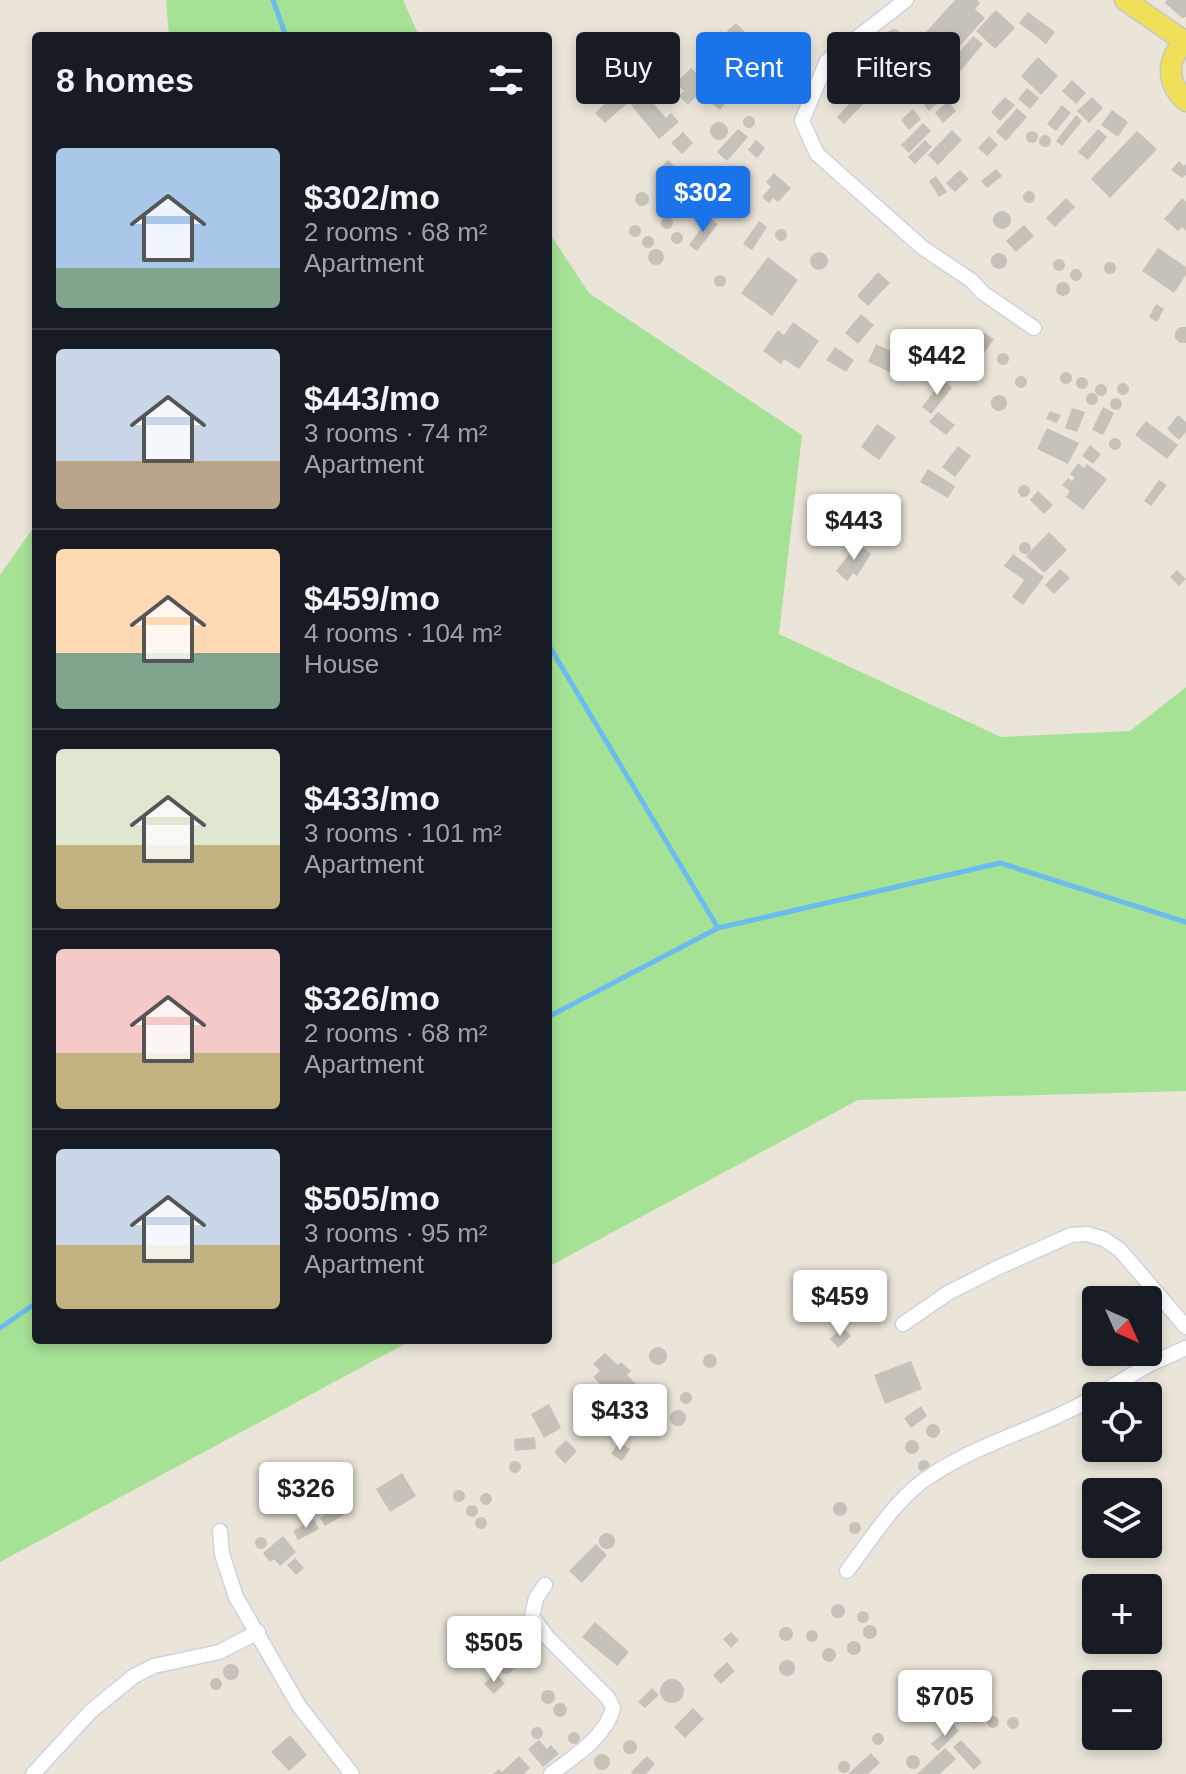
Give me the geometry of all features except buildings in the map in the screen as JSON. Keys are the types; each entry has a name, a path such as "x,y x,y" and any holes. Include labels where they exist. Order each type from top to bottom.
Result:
{"main road":[{"path":"1125,0 1185,41 1173,57 1171,76 1178,94 1186,101"}],"street":[{"path":"906,0 827,61 802,121 817,154 923,248 1034,328"},
{"path":"903,1324 948,1293 997,1268 1062,1238 1087,1234 1104,1239 1120,1250 1186,1327"},
{"path":"1120,1382 1186,1348"},
{"path":"847,1571 903,1499 924,1480 969,1455 1082,1403"},
{"path":"220,1531 222,1554 236,1597 299,1706 352,1774"},
{"path":"545,1585 536,1598 532,1617 548,1638 608,1698 613,1708 610,1719 600,1732 551,1774"},
{"path":"33,1774 91,1711 134,1676 154,1666 219,1652 258,1632"}],"green space":[{"path":"166,0 403,0 417,32 169,32"},
{"path":"552,237 589,293 802,435 779,634 1001,737 1130,731 1186,687 1186,1091 858,1100 552,1265"},
{"path":"32,530 32,1344 405,1344 0,1562 0,575"}],"waterway":[{"path":"273,0 285,32"},
{"path":"552,651 718,928"},
{"path":"552,1015 718,928 1000,863 1186,922"},
{"path":"0,1328 32,1306"}]}
